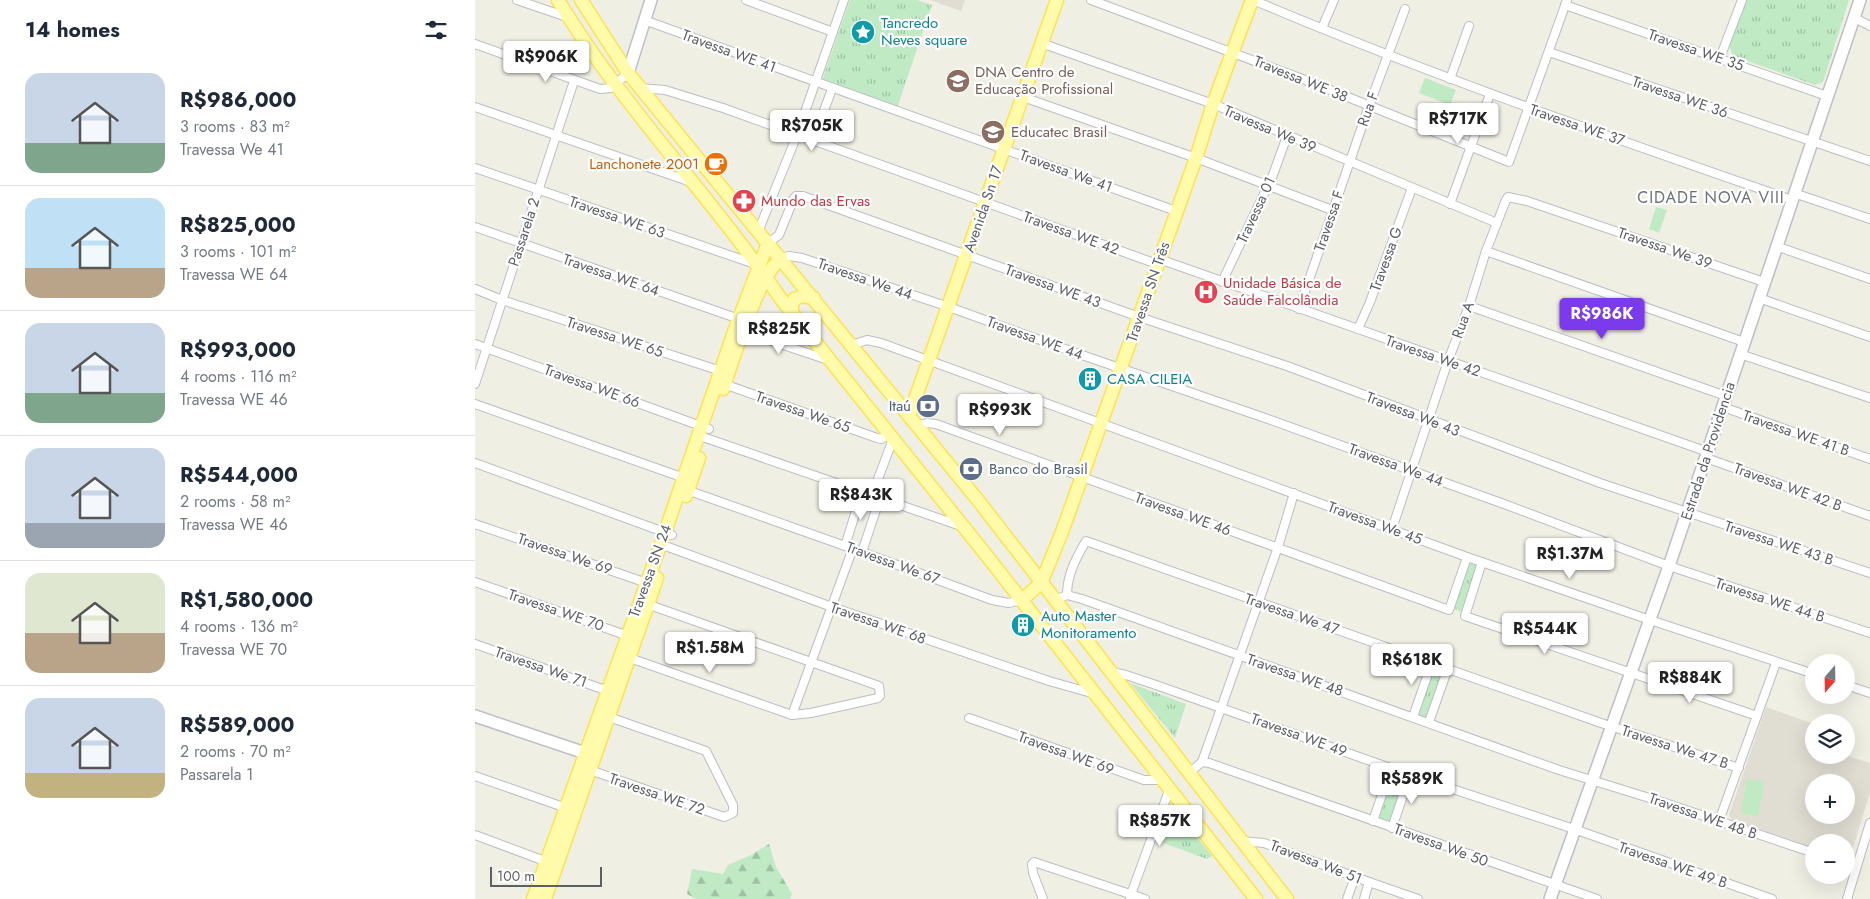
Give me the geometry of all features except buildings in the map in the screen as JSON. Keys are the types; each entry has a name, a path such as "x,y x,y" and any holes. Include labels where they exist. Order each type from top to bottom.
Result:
{"main road":[{"path":"558,0 616,85 759,266 792,312 963,527 979,536 1023,598 1097,695 1256,899"},
{"path":"581,0 628,73 853,345 977,499 1287,899"},
{"path":"628,73 651,0"},
{"name":"Avenida Sn 17","path":"909,416 1057,0"},
{"name":"Travessa SN Três","path":"1041,583 1121,368 1196,158 1213,104 1252,0"},
{"name":"Estrada da Providencia","path":"1550,899 1669,566 1859,0"},
{"name":"Travessa SN 24","path":"571,810 590,770 590,755 609,716 625,656 768,243"},
{"name":"Travessa SN 24","path":"741,325 767,277 781,258"},
{"path":"792,312 791,306 795,298 803,296 814,298"},
{"path":"1023,598 1041,583"},
{"name":"Travessa SN 24","path":"533,899 551,863 590,755 608,691 625,656"},
{"path":"475,716 590,755"},
{"name":"Travessa SN 24","path":"545,899 551,863"}],"street":[{"path":"517,0 569,18"},
{"path":"746,0 833,32"},
{"path":"758,232 797,135 844,0"},
{"name":"Travessa WE 38","path":"1091,0 1232,52 1509,162 1528,108"},
{"name":"Travessa WE 37","path":"1252,0 1388,56 1528,108 1793,197 1870,219"},
{"path":"1322,28 1334,0"},
{"path":"1720,58 1742,0"},
{"path":"1528,108 1566,2"},
{"name":"Travessa WE 35","path":"1566,2 1827,96"},
{"name":"Rua F","path":"1349,162 1405,9"},
{"path":"1853,17 1870,26"},
{"name":"Travessa WE 41","path":"644,20 815,82"},
{"path":"1450,79 1469,26"},
{"name":"Travessa We 39","path":"1041,42 1213,104 1497,223"},
{"path":"475,44 600,89 616,85 628,73"},
{"name":"Travessa WE 36","path":"1549,52 1870,161"},
{"name":"Passarela 2","path":"475,384 574,81"},
{"name":"Travessa We 41","path":"815,82 1176,211"},
{"path":"640,88 649,87 665,90 813,140 985,202"},
{"path":"813,140 832,89"},
{"path":"1450,204 1469,147 1490,94"},
{"path":"1023,97 1196,158 1267,187 1332,210"},
{"path":"475,107 693,183"},
{"name":"Travessa 01","path":"1222,282 1267,187 1287,136"},
{"name":"Travessa F","path":"1299,309 1349,162"},
{"name":"Travessa WE 63","path":"475,168 759,266"},
{"name":"Travessa G","path":"1358,329 1370,302 1412,188"},
{"path":"768,243 779,235 794,198 800,195 966,255"},
{"name":"Travessa We 39","path":"1508,197 1527,201 1764,282"},
{"name":"Rua A","path":"1392,529 1413,471 1448,361 1469,306 1486,251 1508,197"},
{"name":"Travessa WE 42","path":"985,202 1158,262"},
{"name":"Travessa WE 64","path":"475,227 741,325 830,360"},
{"path":"1777,246 1870,279"},
{"path":"1486,251 1744,342"},
{"name":"Travessa WE 43","path":"966,255 1139,316"},
{"name":"Travessa We 44","path":"781,258 789,256 802,258 949,307"},
{"name":"Travessa We 42","path":"1158,262 1358,329 1707,455"},
{"path":"475,289 502,300"},
{"path":"1759,298 1870,337"},
{"name":"Travessa WE 65","path":"502,300 722,378"},
{"path":"1469,306 1725,402"},
{"name":"Travessa WE 44","path":"949,307 1121,368"},
{"name":"Travessa We 43","path":"1139,316 1287,366 1428,420 1687,513"},
{"path":"853,345 867,340 875,341 1100,424"},
{"name":"Travessa WE 66","path":"475,344 703,432"},
{"path":"1740,354 1870,398"},
{"name":"Travessa We 44","path":"1121,368 1413,471 1669,566"},
{"name":"Travessa We 65","path":"722,378 877,438 891,437"},
{"name":"Travessa WE 41 B","path":"1725,402 1870,459"},
{"name":"Travessa We 67","path":"475,404 992,600 1009,604 1023,598"},
{"name":"Travessa WE 46","path":"918,426 927,423 936,424 1449,610 1467,557"},
{"name":"Travessa We 45","path":"1100,424 1467,557 1805,671"},
{"path":"703,432 862,492 963,527"},
{"path":"872,495 891,437"},
{"name":"Travessa WE 42 B","path":"1707,455 1870,516"},
{"name":"Travessa WE 68","path":"475,463 832,607 1049,681 1097,695"},
{"path":"792,715 832,607 862,492"},
{"path":"1189,774 1201,762 1222,708 1279,548 1294,493"},
{"path":"863,552 880,498"},
{"name":"Travessa WE 43 B","path":"1687,513 1870,573"},
{"name":"Travessa We 69","path":"475,524 650,584"},
{"name":"Travessa We 47","path":"1067,595 1067,585 1071,569 1086,541 1611,726"},
{"path":"1482,562 1465,616 1757,716"},
{"name":"Travessa WE 44 B","path":"1669,566 1870,633"},
{"name":"Travessa WE 70","path":"475,582 632,637"},
{"path":"1055,600 1067,595"},
{"name":"Travessa WE 48","path":"1067,595 1083,599 1413,716 1559,770 1592,779"},
{"path":"625,656 792,715 811,713 878,698 881,692 879,686 644,603"},
{"name":"Travessa We 71","path":"475,644 608,691"},
{"path":"1413,716 1432,662"},
{"path":"1719,821 1776,663"},
{"path":"1429,722 1447,668"},
{"name":"Travessa WE 49","path":"1110,672 1126,675 1410,775 1574,829"},
{"path":"1855,688 1870,693"},
{"name":"Travessa WE 72","path":"590,770 724,817 733,813 733,805 706,751 609,716"},
{"name":"Travessa WE 69","path":"969,718 1144,780 1166,784"},
{"name":"Travessa We 47 B","path":"1611,726 1739,768"},
{"name":"Travessa We 50","path":"1201,762 1597,899"},
{"path":"1373,821 1391,768"},
{"path":"1392,828 1410,775"},
{"path":"475,776 571,810"},
{"name":"Travessa WE 48 B","path":"1592,779 1805,850"},
{"path":"1130,897 1166,784"},
{"path":"1847,899 1870,823"},
{"name":"Travessa WE 49 B","path":"1574,829 1772,899"},
{"path":"475,835 551,863"},
{"name":"Travessa We 51","path":"1242,841 1264,843 1418,899"},
{"path":"1043,899 1033,873 1032,864 1034,862 1130,897 1145,899"},
{"path":"1347,899 1355,877"},
{"path":"1364,899 1369,882"}],"shaded area":[{"path":"930,0 965,0 961,11"},
{"name":"Educatec Brasil","path":"987,123 1003,129 998,141 982,135"},
{"path":"1766,707 1805,721 1805,764 1855,764 1855,758 1870,763 1870,792 1855,841 1855,834 1805,834 1805,845 1732,820 1729,815"}],"green space":[{"path":"850,0 917,0 932,5 897,108 822,81"},
{"path":"1747,0 1849,0 1823,82 1815,85 1733,56 1729,46"},
{"path":"1425,78 1456,90 1450,105 1419,93"},
{"path":"1656,207 1667,210 1659,233 1649,229"},
{"path":"1470,563 1479,566 1462,612 1453,609"},
{"path":"1432,662 1448,668 1429,722 1413,717"},
{"path":"1130,683 1186,704 1175,738"},
{"path":"1394,773 1405,777 1389,823 1378,819"},
{"path":"1747,779 1764,782 1758,816 1741,813"},
{"path":"1170,804 1212,856 1207,859 1158,841"},
{"path":"769,844 776,867 792,894 790,899 696,899 687,894 692,869 723,874 728,865 751,855"}],"place":[{"name":"Tancredo Neves square","path":"863,32"},
{"name":"DNA Centro de Educação Profissional","path":"958,81"},
{"name":"Educatec Brasil","path":"993,132"},
{"name":"Lanchonete 2001","path":"716,164"},
{"name":"Mundo das Ervas","path":"744,201"},
{"name":"Unidade Básica de Saúde Falcolândia","path":"1206,292"},
{"name":"CASA CILEIA","path":"1090,379"},
{"name":"Itaú","path":"928,406"},
{"name":"Banco do Brasil","path":"971,469"},
{"name":"Auto Master Monitoramento","path":"1023,625"}],"district":[{"name":"CIDADE NOVA VIII","path":"1711,197"}]}
